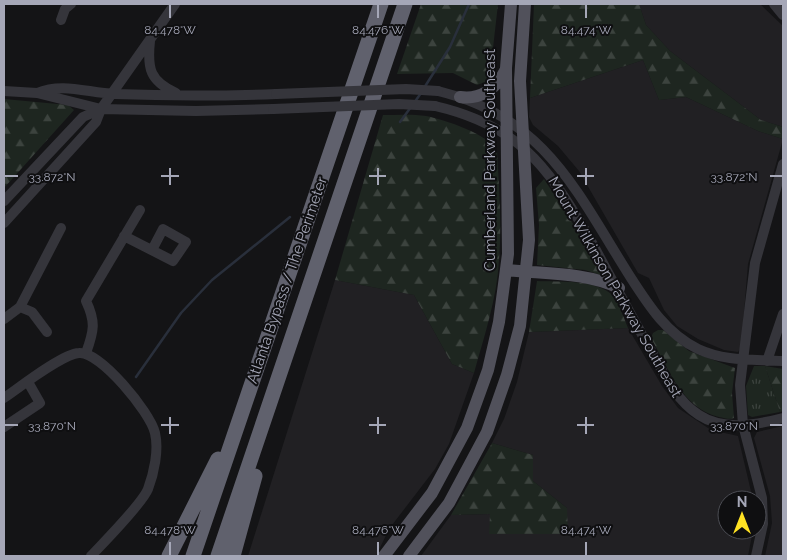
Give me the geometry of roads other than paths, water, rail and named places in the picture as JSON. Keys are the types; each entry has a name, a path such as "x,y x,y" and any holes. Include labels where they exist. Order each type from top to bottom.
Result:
{"highway":[{"name":"Atlanta Bypass / The Perimeter","path":"193,556 381,4"},
{"name":"Atlanta Bypass / The Perimeter","path":"218,556 405,4"},
{"path":"233,556 283,366"},
{"path":"170,556 244,406"}],"main road":[{"name":"Cumberland Parkway Southeast","path":"384,556 432,493 467,428 488,370 500,322 507,270 506,68 511,4"},
{"name":"Cumberland Parkway Southeast","path":"409,556 449,503 472,462 493,415 514,351 527,272 528,224 520,81 525,4"},
{"path":"460,97 477,97 489,91 499,81 506,68"},
{"path":"507,270 586,278 606,282 618,288"}],"street":[{"path":"61,20 65,9 71,4"},
{"path":"4,223 96,122 101,108 175,4"},
{"path":"774,4 783,14"},
{"path":"150,38 149,62 154,79 168,90 182,96"},
{"name":"Mount Wilkinson Parkway Southeast","path":"37,93 50,87 111,94 182,96 406,89 438,92 460,97 506,118 522,129 561,168 644,299 670,330 688,343 707,353 744,360 783,361"},
{"path":"4,91 37,93"},
{"name":"Mount Wilkinson Parkway Southeast","path":"37,93 101,108 196,111 399,104 435,106 471,116 506,135 523,147 545,168 557,183 679,397 704,418 720,424 743,425 783,418"},
{"path":"4,201 83,117 101,108"},
{"path":"756,556 762,531 762,498 743,425 740,392 755,263 780,185 783,164"},
{"path":"86,353 92,339 94,318 86,301 140,210"},
{"path":"4,319 20,307 61,228"},
{"path":"124,236 152,250"},
{"path":"20,307 32,312 47,332"},
{"path":"767,361 783,314"},
{"path":"4,398 67,356 86,353 99,360 139,403 153,427 157,442 156,459 146,492 91,556"},
{"path":"4,427 40,403 28,382"}],"waterway":[{"path":"424,88 450,47 469,4"},
{"path":"414,103 421,93"},
{"path":"400,122 411,107"},
{"path":"136,377 181,313 212,280 290,217"}]}
